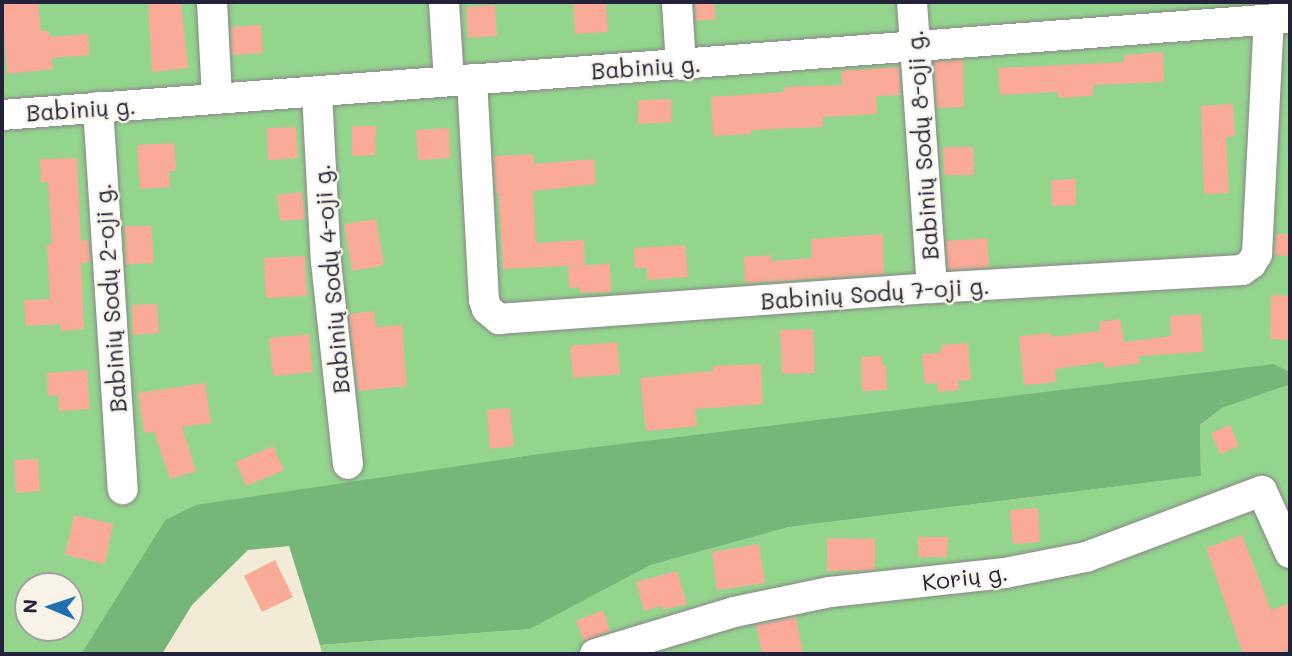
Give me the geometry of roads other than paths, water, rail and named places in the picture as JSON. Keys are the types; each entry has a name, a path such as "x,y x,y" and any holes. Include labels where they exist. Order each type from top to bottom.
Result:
{"street":[{"path":"212,2 217,99"},
{"path":"444,2 460,80"},
{"path":"677,2 681,65"},
{"name":"Babinių Sodų 8-oji g.","path":"912,2 932,288"},
{"name":"Babinių g.","path":"2,115 915,48 1145,15 1280,19"},
{"name":"Babinių Sodų 7-oji g.","path":"460,80 484,300 486,309 499,319 932,288 1242,270 1251,264 1256,254 1280,19"},
{"name":"Babinių Sodų 4-oji g.","path":"317,93 326,262 348,464"},
{"name":"Babinių Sodų 2-oji g.","path":"98,107 124,489"},
{"name":"Korių g.","path":"595,654 734,612 830,592 1005,573 1087,558 1262,491 1290,553"}]}
